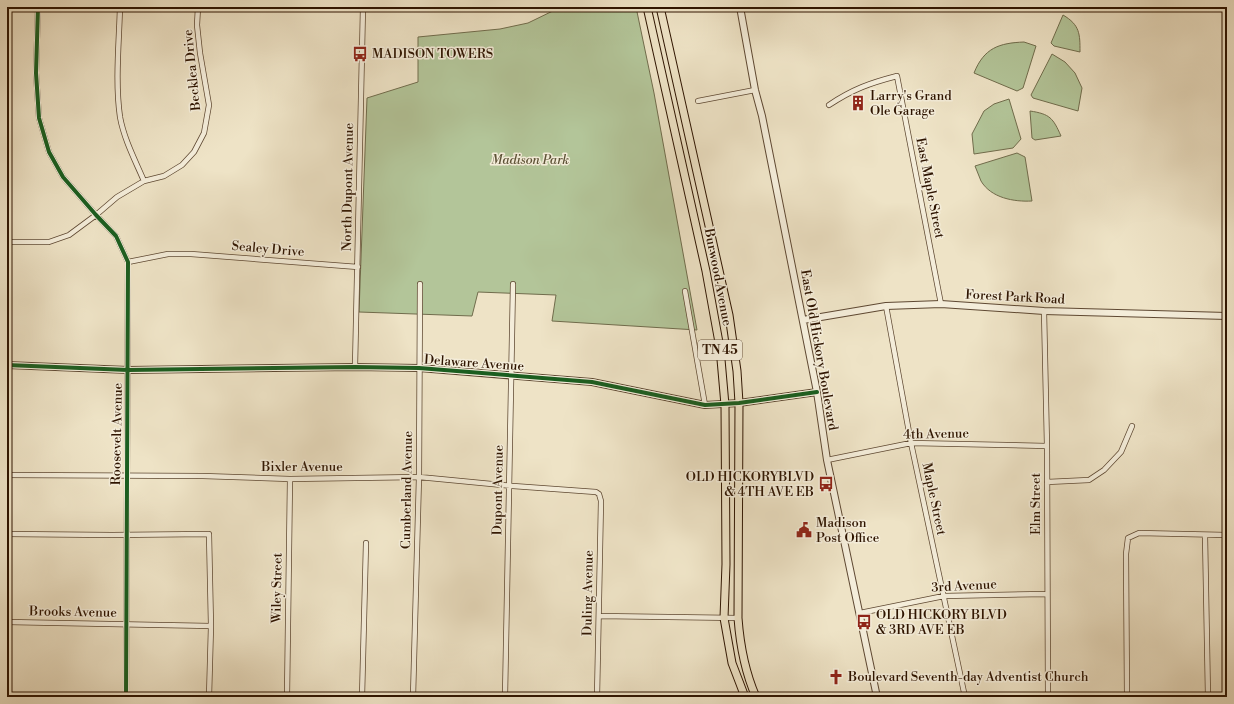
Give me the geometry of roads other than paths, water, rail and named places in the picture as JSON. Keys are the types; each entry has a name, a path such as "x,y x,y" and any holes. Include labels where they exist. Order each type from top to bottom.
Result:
{"main road":[{"name":"Burwood Avenue","path":"647,7 706,271 720,348 725,405 726,564 724,618 732,663 744,697"},
{"name":"Burwood Avenue","path":"660,7 729,315 737,371 739,403 738,618 742,653 747,674 756,697"}],"street":[{"name":"Roosevelt Avenue","path":"38,7 36,74 40,118 49,152 63,176 116,236 128,262 126,697"},
{"path":"120,7 118,92 120,118 127,143 144,181"},
{"name":"Becklea Drive","path":"7,242 49,242 69,235 118,197 144,181 164,176 182,165 194,152 204,134 209,105 200,53 197,25 198,7"},
{"name":"North Dupont Avenue","path":"355,367 363,7"},
{"name":"East Old Hickory Boulevard","path":"740,7 755,90 762,116 817,392 827,460 877,697"},
{"name":"East Maple Street","path":"829,105 853,91 873,82 897,76 942,304"},
{"path":"698,101 755,90"},
{"name":"Sealey Drive","path":"128,262 177,253 358,267"},
{"name":"Cumberland Avenue","path":"413,697 419,477 420,284"},
{"name":"Dupont Avenue","path":"504,697 513,284"},
{"path":"685,291 705,405"},
{"name":"Forest Park Road","path":"802,320 886,306 942,304 1044,311 1227,316"},
{"name":"Maple Street","path":"886,306 911,442 964,697"},
{"name":"Elm Street","path":"1044,311 1047,446 1046,594 1048,697"},
{"name":"Delaware Avenue","path":"7,365 128,370 355,367 419,368 592,382 705,405 725,405 817,392"},
{"path":"1047,482 1089,480 1104,470 1120,452 1132,426"},
{"name":"4th Avenue","path":"827,460 911,442 1047,446"},
{"name":"Bixler Avenue","path":"7,475 203,476 290,479 419,477 508,486 596,492"},
{"name":"Wiley Street","path":"287,697 290,479"},
{"name":"Duling Avenue","path":"596,492 599,494 601,501 597,697"},
{"path":"1127,697 1126,554 1128,538 1139,533 1227,535"},
{"path":"7,534 209,534 211,626 209,697"},
{"path":"1205,535 1208,697"},
{"path":"362,697 366,543"},
{"name":"3rd Avenue","path":"860,613 944,596 1046,594"},
{"path":"599,616 738,618"},
{"name":"Brooks Avenue","path":"7,622 211,626"}],"place":[{"name":"MADISON TOWERS","path":"360,54"},
{"name":"Larry's Grand Ole Garage","path":"858,103"},
{"name":"OLD HICKORYBLVD & 4TH AVE EB","path":"826,484"},
{"name":"Madison Post Office","path":"804,530"},
{"name":"OLD HICKORY BLVD & 3RD AVE EB","path":"864,622"},
{"name":"Boulevard Seventh-day Adventist Church","path":"836,677"}],"park label":[{"name":"Madison Park","path":"530,160"}]}
